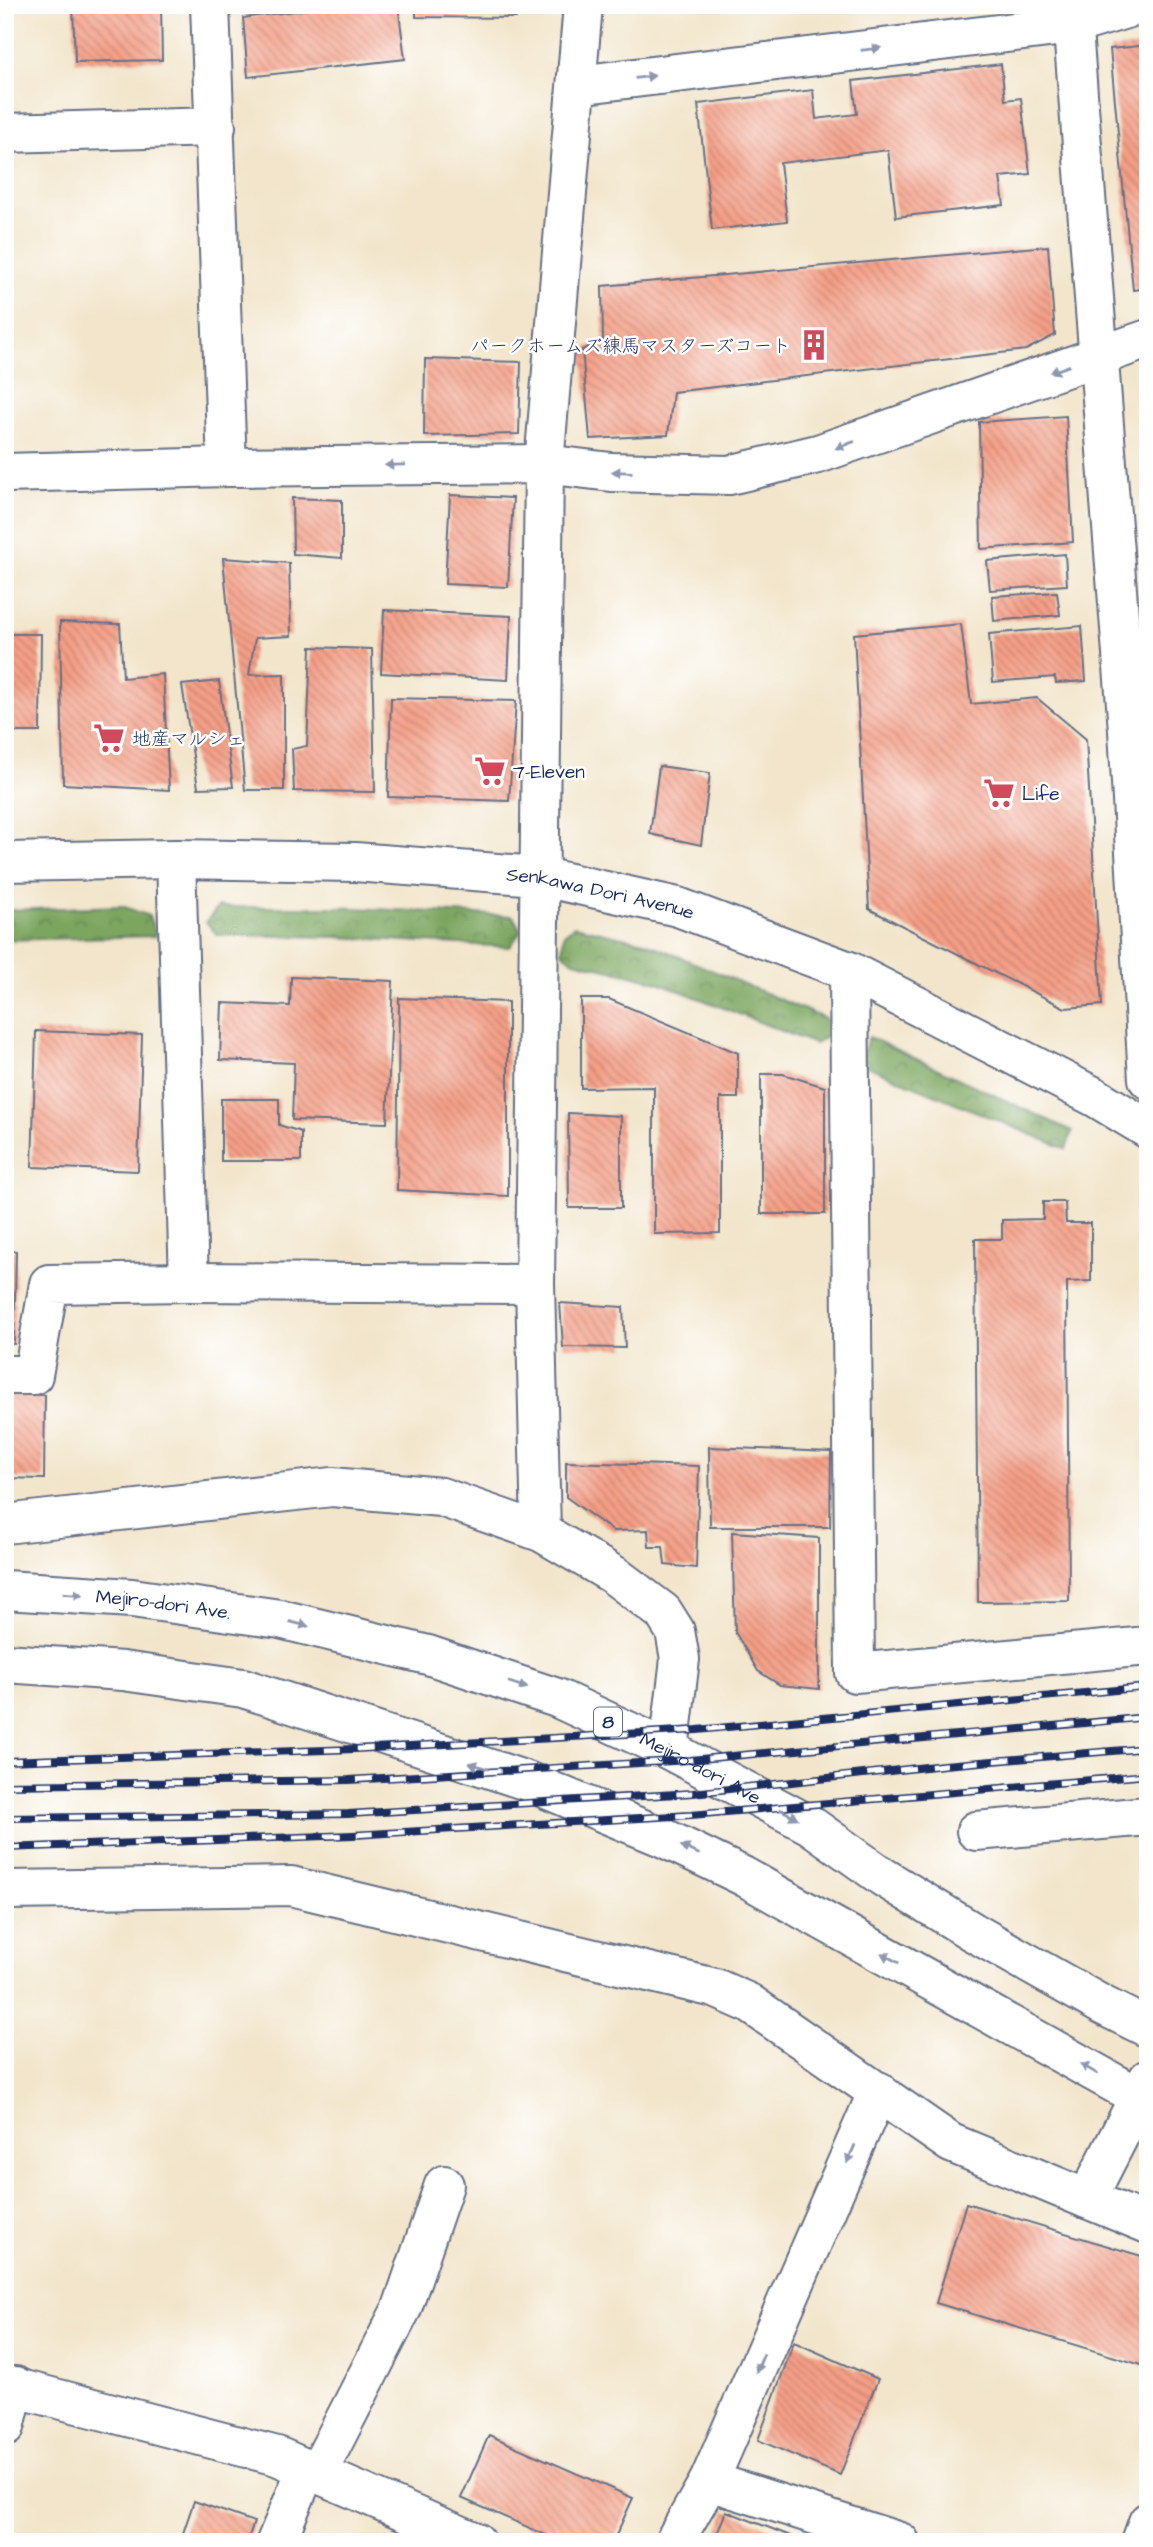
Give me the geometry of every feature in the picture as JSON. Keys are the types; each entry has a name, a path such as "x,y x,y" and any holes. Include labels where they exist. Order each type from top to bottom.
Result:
{"street":[{"path":"211,5 227,467"},
{"path":"541,1532 535,1284 544,464 583,5"},
{"path":"578,85 1139,5"},
{"path":"1072,15 1099,355 1138,729 1148,1079"},
{"path":"5,133 216,127"},
{"path":"5,473 227,467 544,464 611,472 729,475 817,454 1148,339"},
{"path":"176,859 189,1282"},
{"name":"Senkawa Dori Avenue","path":"5,862 176,859 355,862 538,876 678,906 849,971 1095,1097 1148,1129"},
{"path":"849,971 855,1673 1148,1646"},
{"path":"5,1375 33,1375 49,1284 535,1284"},
{"path":"5,1524 332,1487 441,1497 541,1532 614,1575 663,1612 675,1631 680,1659 669,1750"},
{"name":"Mejiro-dori Ave.","path":"5,1590 132,1598 280,1619 428,1656 556,1698 669,1750 810,1825 883,1877 973,1932 1148,2028"},
{"path":"5,1663 123,1671 243,1688 527,1781 662,1837 743,1876 1145,2093 1087,2199"},
{"path":"976,1831 1148,1816"},
{"path":"5,1890 291,1886 715,1988 749,2004 951,2143 1148,2224"},
{"path":"674,2542 709,2481 878,2091"},
{"path":"276,2542 402,2308 444,2185"},
{"path":"5,2427 10,2385 277,2456 476,2542"},
{"path":"709,2481 900,2542"},
{"path":"1141,2542 1148,2522"}],"green space":[{"path":"122,906 149,916 156,936 5,940 5,910"},
{"path":"218,907 334,907 513,916 521,931 510,947 336,937 217,935 206,922"},
{"path":"574,926 645,942 826,1019 830,1033 815,1044 655,981 574,961 562,952 564,934"},
{"path":"869,1037 1072,1131 1066,1149 859,1063"}],"building":[{"path":"73,5 161,5 162,60 75,62"},
{"path":"340,5 398,5 405,59 248,77 243,18"},
{"path":"416,5 518,5 516,18 416,17"},
{"path":"1148,45 1148,288 1133,290 1110,49"},
{"path":"1001,64 1005,100 1021,98 1030,174 1000,177 1004,205 896,217 888,150 780,163 787,221 712,230 698,104 813,90 816,119 857,114 853,81"},
{"name":"パークホームズ練馬マスターズコート","path":"1048,246 1055,335 1026,350 673,392 668,435 590,439 582,350 603,340 602,286"},
{"path":"425,359 521,362 519,434 424,436"},
{"path":"1066,416 1073,542 981,549 979,422"},
{"path":"450,495 513,498 508,587 445,584"},
{"path":"292,498 342,500 342,558 293,554"},
{"path":"1065,554 1067,585 990,590 987,561"},
{"path":"223,558 289,563 291,636 255,638 249,675 284,674 284,790 245,790"},
{"path":"1057,592 1060,615 994,621 992,596"},
{"path":"384,610 511,616 508,680 381,673"},
{"path":"60,622 120,624 123,678 163,674 169,790 63,784"},
{"path":"961,624 971,704 1037,698 1086,739 1102,1005 1065,1008 869,909 854,634"},
{"path":"1082,626 1086,681 1056,683 1055,677 993,682 989,634"},
{"path":"5,634 41,634 40,732 5,732"},
{"path":"311,647 372,649 375,792 294,791 292,749 307,746"},
{"path":"219,681 233,787 198,788 182,685"},
{"path":"391,698 516,701 509,801 388,797"},
{"path":"659,766 710,773 701,845 650,834"},
{"path":"291,977 393,981 387,1123 292,1120 294,1063 220,1060 222,1003 290,1006"},
{"path":"399,998 508,1002 508,1196 397,1190"},
{"path":"581,999 609,999 738,1053 738,1098 720,1098 720,1233 654,1234 654,1087 581,1088"},
{"path":"36,1031 142,1035 138,1171 32,1167"},
{"path":"761,1074 783,1074 825,1087 825,1214 761,1214"},
{"path":"221,1099 279,1099 279,1125 301,1132 301,1161 221,1161"},
{"path":"568,1113 621,1116 621,1208 569,1208"},
{"path":"1043,1202 1065,1202 1066,1223 1091,1223 1091,1281 1067,1282 1069,1601 978,1602 975,1239 1002,1239 1002,1220 1043,1219"},
{"path":"5,1251 16,1251 14,1344 5,1343"},
{"path":"560,1303 623,1307 625,1348 563,1347"},
{"path":"5,1394 45,1395 44,1479 5,1478"},
{"path":"709,1447 831,1452 830,1527 710,1527"},
{"path":"566,1462 699,1466 696,1568 665,1565 663,1547 649,1547 648,1530 613,1531 566,1497"},
{"path":"732,1532 819,1538 819,1689 780,1685 758,1671 735,1632"},
{"path":"966,2203 1148,2258 1148,2367 936,2303"},
{"path":"794,2342 878,2379 840,2475 758,2440"},
{"path":"489,2435 633,2498 613,2542 562,2542 461,2498"},
{"path":"194,2501 254,2522 247,2542 180,2542"},
{"path":"726,2511 806,2542 714,2542"}],"railway":[{"path":"5,1761 355,1749 697,1730 1148,1687"},
{"path":"5,1785 349,1780 690,1760 1148,1717"},
{"path":"5,1818 348,1814 693,1793 944,1765 1148,1748"},
{"path":"5,1848 353,1835 691,1815 1148,1775"}],"place":[{"name":"パークホームズ練馬マスターズコート","path":"814,345"},
{"name":"地産マルシェ","path":"109,738"},
{"name":"7-Eleven","path":"490,771"},
{"name":"Life","path":"999,793"}]}
